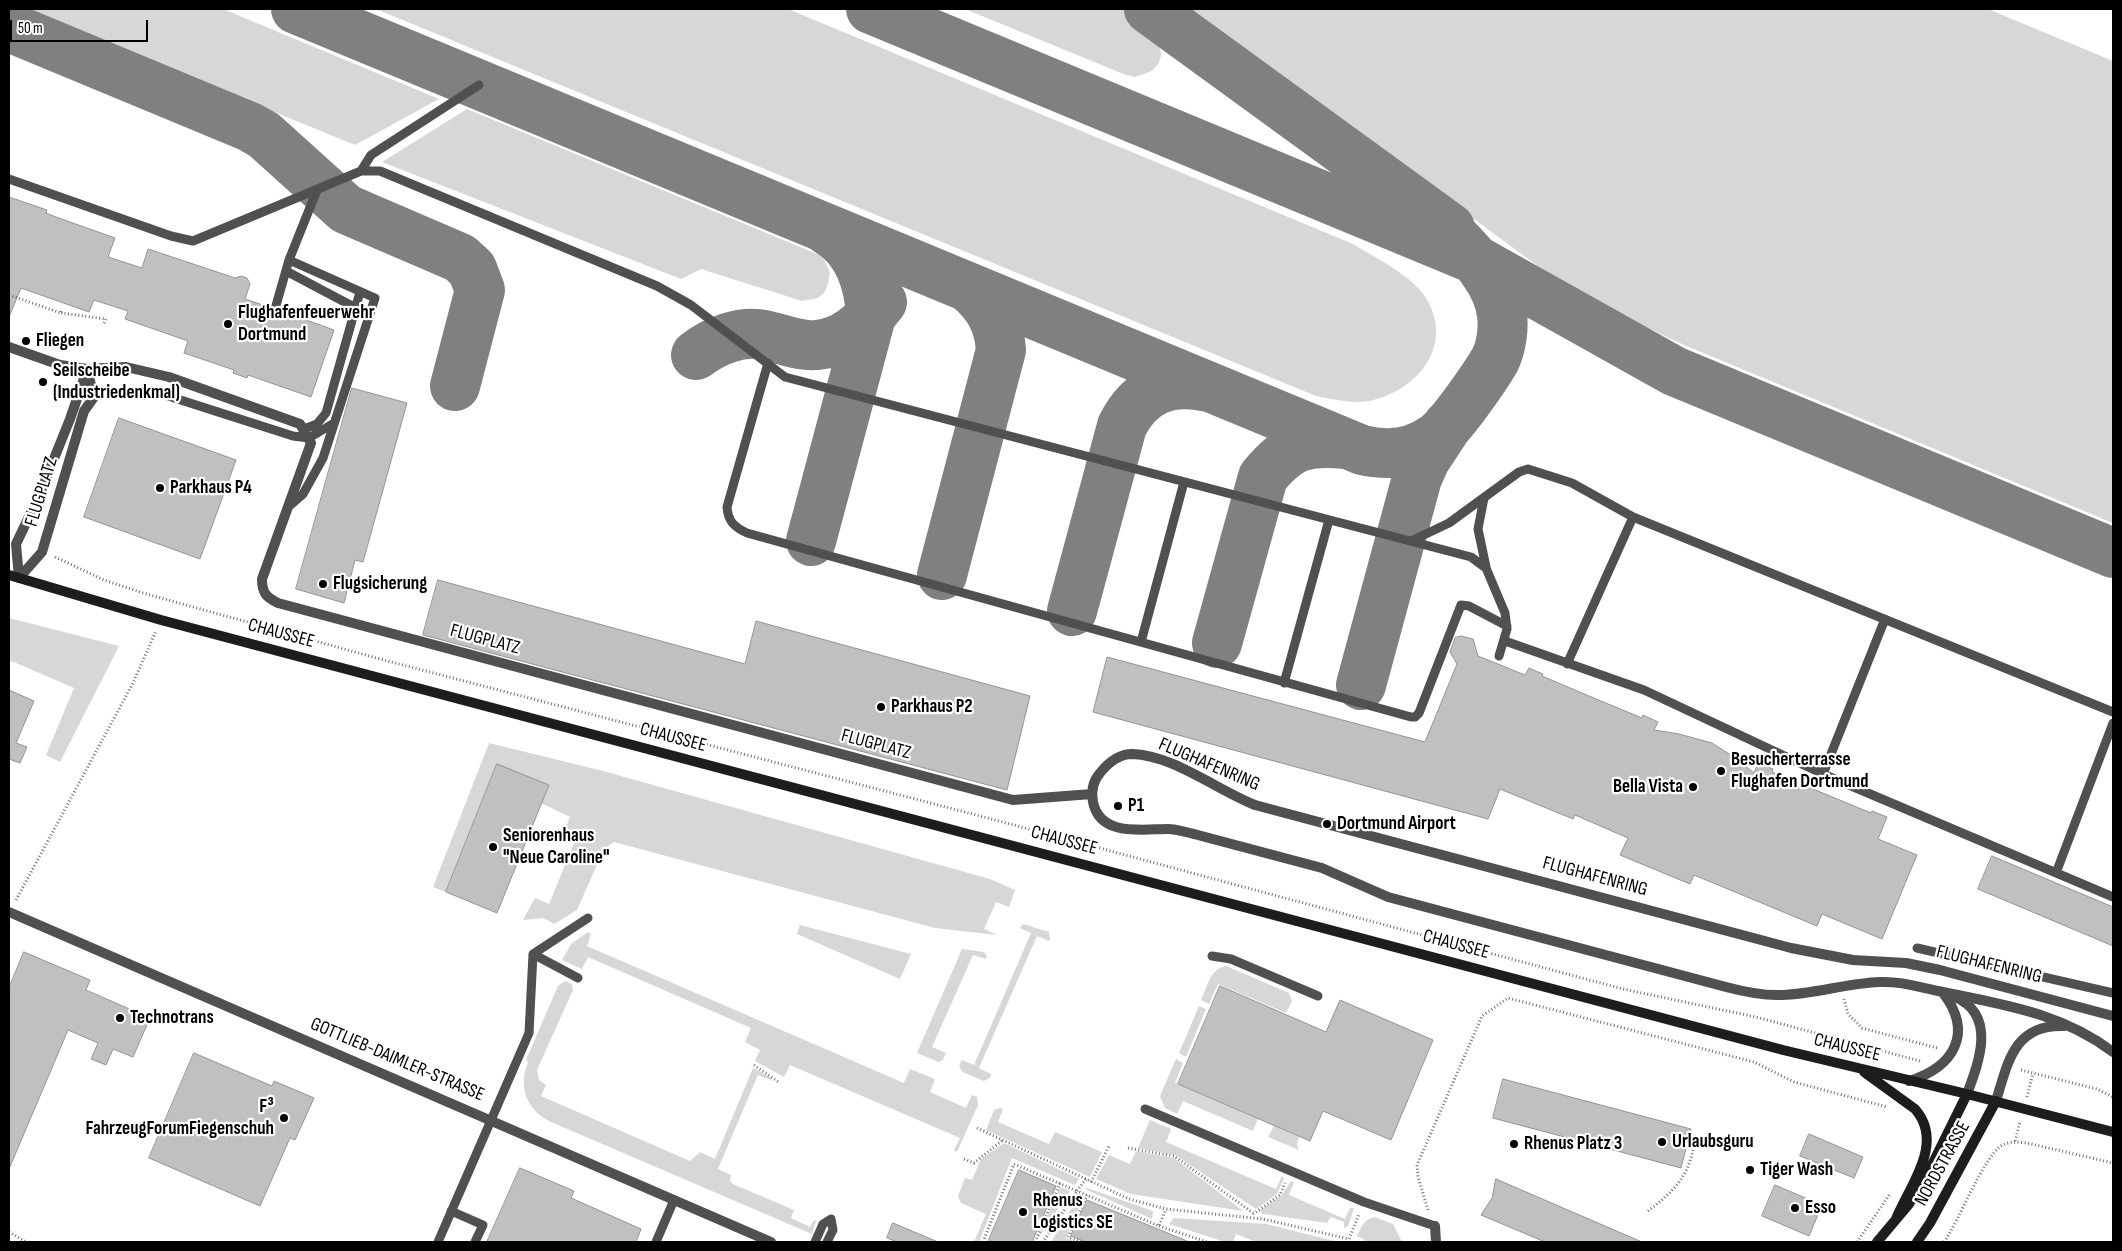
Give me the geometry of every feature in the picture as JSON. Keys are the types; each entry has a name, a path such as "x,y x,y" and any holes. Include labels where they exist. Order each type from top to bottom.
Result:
{"main road":[{"name":"CHAUSSEE","path":"9,575 161,620 1861,1069 2113,1132"},
{"name":"NORDSTRASSE","path":"1861,1069 1915,1110 1922,1117 1928,1132 1928,1147 1924,1158 1896,1219"},
{"name":"NORDSTRASSE","path":"1878,1242 1909,1204 1928,1173 1967,1094"},
{"name":"NORDSTRASSE","path":"1917,1242 1930,1223 1996,1102"}],"street":[{"path":"9,347 60,366 87,369 126,367 169,377 300,424 306,434"},
{"name":"FLUGPLATZ","path":"19,578 42,552 84,411 94,397 87,369"},
{"name":"FLUGPLATZ","path":"19,578 16,544 39,496 70,419 87,369"},
{"name":"FLUGPLATZ","path":"306,434 311,443 262,579 262,590 266,597 278,603 1013,800 1092,794"},
{"name":"FLUGHAFENRING","path":"2113,1016 1940,970 1906,963 1853,960 1791,948 1263,807 1237,797 1188,772 1144,756 1130,754 1115,759 1096,778 1092,794 1095,809 1100,816 1121,828 1138,831 1174,830 1194,834 1322,868 1388,897 1749,993 1792,995 1893,981 1988,1000 2073,1026 2113,1052"},
{"name":"GOTTLIEB-DAIMLER-STRASSE","path":"9,912 771,1242"},
{"name":"FLUGHAFENRING","path":"1909,1081 1932,1072 1952,1052 1957,1041 1959,1023 1951,1004 1942,992"},
{"name":"FLUGHAFENRING","path":"1942,992 1960,1000 1971,1008 1979,1020 1982,1036 1981,1054 1967,1094"},
{"path":"1996,1102 2007,1067 2021,1040 2028,1034 2047,1027 2073,1026"},
{"path":"1435,1226 1436,1242"}],"lane":[{"path":"361,171 372,156 479,85"},
{"path":"9,179 171,236 193,241 361,171 380,171 657,286 691,305 785,376 1411,541 1471,558 1486,568"},
{"path":"275,309 289,260 317,190"},
{"path":"288,507 303,494 323,458 376,298 289,260"},
{"path":"286,271 356,308"},
{"path":"306,434 326,413 360,292"},
{"path":"768,363 727,507 727,515 738,529 1284,683 1415,717 1418,714 1461,605 1469,606 1507,626"},
{"path":"165,395 293,436 306,434 334,424"},
{"path":"1411,541 1449,523 1519,472 1536,470 1572,483 1633,517 2113,712"},
{"path":"1141,642 1184,482"},
{"path":"1484,498 1478,529 1486,568 1505,613 1507,626 1505,641 1499,656"},
{"path":"1567,664 1633,517"},
{"path":"1284,683 1329,520"},
{"path":"1823,774 1885,619"},
{"path":"1505,641 1644,690 1823,774 2113,896"},
{"path":"2056,873 2113,724"},
{"path":"533,954 588,918"},
{"path":"1917,948 2113,993"},
{"path":"438,1242 529,1033 533,954"},
{"path":"533,954 578,978"},
{"path":"1212,956 1231,958 1318,996"},
{"path":"1145,1109 1364,1202 1435,1226"},
{"path":"656,1242 674,1200"},
{"path":"452,1211 483,1225 475,1242"},
{"path":"814,1242 823,1224 831,1220 832,1230 827,1242"}],"path":[{"path":"9,295 62,312 106,319 104,324"},
{"path":"42,552 104,580 143,593 380,659 984,817 1623,988 1756,1017 1923,1061"},
{"path":"9,912 133,683 161,620"},
{"path":"1843,997 1848,1014 1862,1028 1952,1052"},
{"path":"1435,1226 1423,1197 1417,1165 1482,1016 1508,998 1754,1062 1794,1082 1892,1109"},
{"path":"754,1065 780,1083"},
{"path":"2033,1074 2097,1089 2113,1097"},
{"path":"977,1128 1129,1199 1166,1209 1253,1219 1349,1239 1364,1202"},
{"path":"1648,1212 1674,1191 1682,1180 1693,1153 1694,1143 1689,1138"},
{"path":"964,1159 974,1163 1003,1140"},
{"path":"1944,1242 1996,1150 2006,1144 2015,1142 2113,1163"},
{"path":"1091,1182 1109,1146"},
{"path":"1128,1148 1174,1156 1254,1214"},
{"path":"983,1242 1014,1164 1158,1226 1207,1242"},
{"path":"1253,1219 1254,1214 1280,1195 1291,1171"},
{"path":"1043,1242 1086,1179"},
{"path":"1035,1242 1060,1183"},
{"path":"1857,1242 1895,1188"},
{"path":"1081,1242 1068,1237 1087,1195"},
{"path":"1158,1226 1166,1209"},
{"path":"9,1232 26,1242"}],"shaded area":[{"path":"23,9 223,9 439,99 355,145"},
{"path":"376,9 788,9 1353,244 1403,275 1420,290 1434,316 1436,333 1433,349 1426,364 1416,377 1386,396 1369,401 1356,402 1316,396"},
{"path":"965,9 1122,9 1156,36 1160,44 1161,55 1159,63 1152,71 1135,77 1126,75"},
{"path":"1188,9 1988,9 2113,61 2113,523 1684,345 1633,321 1546,272"},
{"path":"467,109 822,256 830,272 825,290 818,298 802,301 701,269 681,279 382,162"},
{"path":"9,618 119,646 60,762 46,755 74,688 9,660"},
{"path":"489,743 603,771 990,879 1015,890 1009,907 996,902 984,929 997,935 935,928 614,842 604,849 577,910 554,924 543,918 523,920 535,898 549,904 576,838 564,832 570,817 541,803 497,764 446,892 433,887"},
{"path":"800,924 911,954 900,979 797,934"},
{"path":"1023,924 1049,932 1050,939 1049,941 1037,936 979,1068 991,1074 990,1078 984,1081 962,1072 959,1065 962,1060 974,1065 1031,933 1020,928"},
{"path":"588,932 591,934 587,946 904,1083 910,1069 935,1079 930,1092 966,1108 972,1095 977,1097 978,1105 957,1152 954,1150 960,1138 790,1065 784,1077 755,1061 760,1050 745,1042 751,1028 588,957 582,969 562,960 571,944"},
{"path":"962,949 984,952 987,956 986,959 973,955 932,1047 946,1053 943,1060 939,1062 917,1053"},
{"path":"1226,966 1289,993 1292,1001 1286,1013 1218,984 1209,1004 1201,1000 1213,974 1216,970"},
{"path":"565,981 572,984 573,990 537,1070 539,1080 546,1085 541,1096 690,1161 700,1152 715,1159 753,1068 772,1078 771,1080 758,1075 718,1169 731,1175 730,1181 733,1184 794,1210 791,1218 810,1227 814,1220 816,1221 812,1234 551,1122 535,1111 526,1097 524,1089 525,1071 528,1062 526,1060 558,986"},
{"path":"1199,1006 1206,1009 1186,1057 1179,1053"},
{"path":"1176,1059 1183,1063 1175,1083 1258,1119 1253,1131 1183,1101 1177,1114 1165,1108 1160,1096"},
{"path":"1003,1109 998,1122 1049,1144 1055,1132 1102,1152 1090,1177 986,1130 994,1110"},
{"path":"1150,1120 1171,1129 1166,1142 1276,1189 1282,1176 1284,1178 1277,1194 1256,1209 1175,1155 1138,1148"},
{"path":"1274,1126 1299,1137 1297,1144 1299,1150 1268,1137"},
{"path":"1004,1143 1079,1179 1075,1185 1012,1158 979,1242 974,1242 986,1214 961,1203 958,1196 965,1178 972,1180 981,1159"},
{"path":"1136,1151 1174,1158 1243,1211 1131,1194 1096,1179 1109,1155 1130,1164"},
{"path":"1291,1181 1294,1182 1289,1195 1345,1219 1350,1208 1354,1208 1348,1226 1344,1228 1344,1222 1331,1217 1327,1223 1263,1214 1259,1211 1282,1195"},
{"path":"1060,1187 1070,1191 1037,1240"},
{"path":"1087,1188 1153,1211 1152,1219 1085,1189"},
{"path":"1079,1196 1083,1198 1066,1238 1076,1242 1051,1242"},
{"path":"1375,1217 1393,1224 1402,1242 1364,1242 1365,1240 1357,1236 1366,1221"},
{"path":"1174,1218 1266,1224 1339,1242 1256,1242 1236,1234 1233,1242 1225,1242 1169,1224"}],"building":[{"name":"Flughafenfeuerwehr Dortmund","path":"9,197 47,210 46,213 56,217 115,238 108,257 142,268 148,249 235,278 241,276 247,278 250,284 245,299 269,307 273,315 281,311 334,330 311,397 248,375 247,378 233,373 234,370 184,353 188,341 125,319 128,311 94,300 89,312 21,288 9,317"},
{"path":"352,388 407,403 363,562 355,560 344,603 296,589"},
{"name":"Parkhaus P4","path":"119,418 236,460 200,559 84,517"},
{"name":"Parkhaus P2","path":"438,580 745,664 756,621 1030,696 1007,790 423,635"},
{"path":"1461,636 1473,639 1478,656 1525,675 1529,668 1543,674 1542,676 1642,718 1643,715 1658,722 1654,730 1679,734 1712,743 1737,759 1754,773 1758,763 1773,769 1772,772 1871,813 1872,811 1887,817 1878,839 1917,855 1882,939 1822,914 1817,926 1694,875 1690,884 1620,855 1628,838 1575,815 1573,819 1500,789 1488,819 1093,712 1107,657 1425,742 1457,664 1450,652 1455,638"},
{"path":"9,690 34,701 16,743 27,747 20,763 9,759"},
{"name":"Seniorenhaus \"Neue Caroline\"","path":"497,764 549,785 497,913 446,892"},
{"path":"1992,856 2113,907 2113,946 1978,889"},
{"path":"24,952 90,980 86,990 150,1018 133,1057 113,1049 106,1065 91,1059 98,1043 68,1030 9,1169 9,988"},
{"path":"1220,986 1326,1032 1340,1000 1433,1040 1391,1140 1323,1111 1310,1141 1178,1084"},
{"path":"194,1053 272,1086 274,1081 314,1098 295,1140 290,1138 260,1206 149,1158"},
{"path":"1503,1079 1691,1129 1681,1168 1493,1118"},
{"path":"1809,1134 1863,1157 1854,1178 1800,1156"},
{"path":"520,1168 574,1191 571,1198 641,1229 636,1242 487,1242"},
{"name":"Rhenus Logistics SE","path":"1019,1170 1056,1186 1032,1242 988,1242"},
{"path":"1496,1179 1642,1242 1545,1242 1481,1215 1492,1198"},
{"path":"1775,1185 1822,1205 1809,1236 1762,1216"},
{"name":"Rhenus Logistics SE","path":"1087,1200 1187,1242 1086,1242 1071,1236"},
{"path":"893,1223 938,1242 897,1242 887,1238"}],"taxiway":[{"path":"296,9 1362,450 1371,452 1400,452 1418,447 1435,438 1467,402 1495,360 1499,350 1503,320 1494,287 1467,251 1437,219"},
{"path":"871,9 1472,258 1674,371 2113,553"},
{"path":"1149,9 1450,228"},
{"path":"9,27 250,127 264,135 346,209 460,258 472,269 480,290 455,386"},
{"path":"811,541 871,316 868,291 860,267 847,247 827,230"},
{"path":"942,575 1001,350 998,331 992,315 982,300 968,287"},
{"path":"696,355 719,341 746,334 764,335 804,345 827,343 854,331 882,302"},
{"path":"1072,611 1122,426 1129,414 1147,395 1168,386 1181,384 1208,387"},
{"path":"1361,685 1417,478 1425,460 1448,425"},
{"path":"1217,643 1263,477 1281,458 1299,447 1320,443 1346,444"}],"place":[{"name":"Flughafenfeuerwehr Dortmund","path":"228,324"},
{"name":"Fliegen","path":"26,341"},
{"name":"Seilscheibe (Industriedenkmal)","path":"43,382"},
{"name":"Parkhaus P4","path":"160,488"},
{"name":"Flugsicherung","path":"323,584"},
{"name":"Parkhaus P2","path":"881,707"},
{"name":"Besucherterrasse Flughafen Dortmund","path":"1721,771"},
{"name":"Bella Vista","path":"1693,787"},
{"name":"P1","path":"1118,806"},
{"name":"Dortmund Airport","path":"1327,824"},
{"name":"Seniorenhaus \"Neue Caroline\"","path":"493,847"},
{"name":"Technotrans","path":"120,1018"},
{"name":"F³ FahrzeugForumFiegenschuh","path":"284,1118"},
{"name":"Urlaubsguru","path":"1662,1142"},
{"name":"Rhenus Platz 3","path":"1514,1144"},
{"name":"Tiger Wash","path":"1750,1170"},
{"name":"Esso","path":"1795,1208"},
{"name":"Rhenus Logistics SE","path":"1023,1212"}]}
